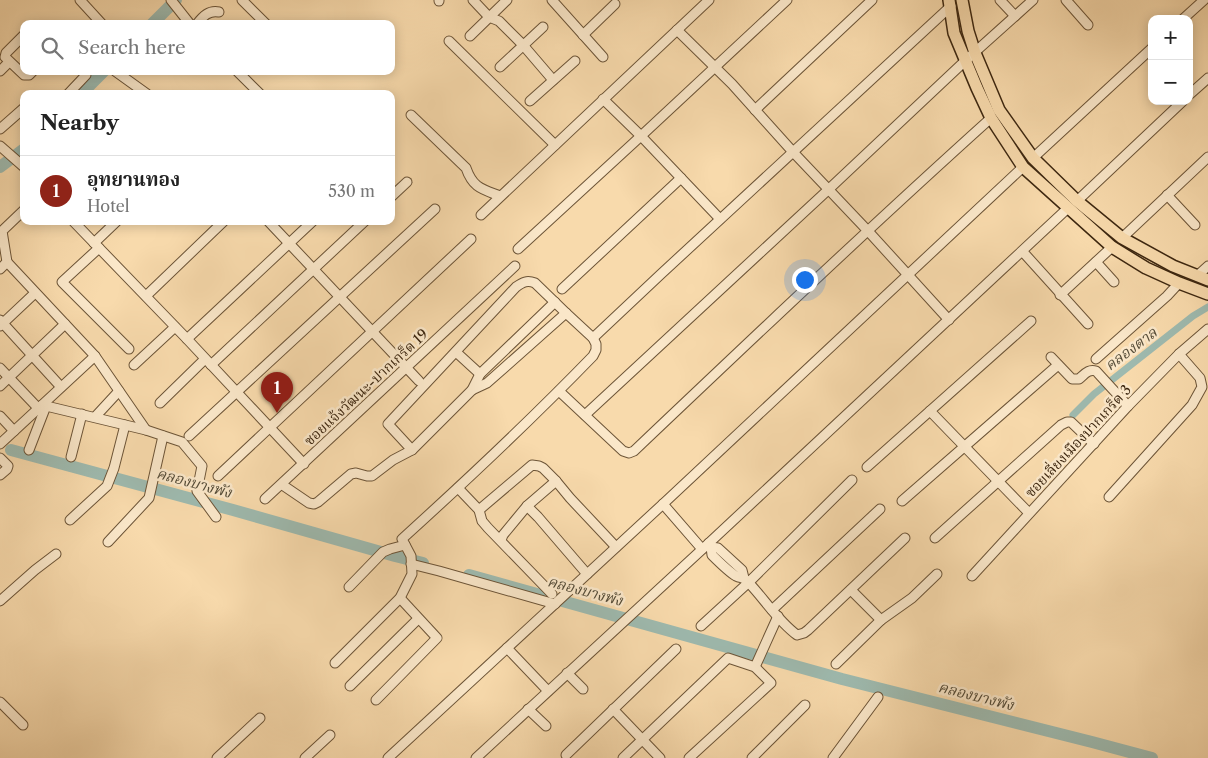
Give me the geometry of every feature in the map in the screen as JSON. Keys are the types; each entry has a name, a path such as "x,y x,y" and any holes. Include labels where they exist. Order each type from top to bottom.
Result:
{"main road":[{"path":"962,0 968,31 975,52 999,110 1033,158 1112,247 1146,268 1179,284 1208,294"},
{"path":"950,3 954,33 965,61 991,118 1023,167 1072,204 1122,238 1173,266 1202,278"}],"street":[{"path":"80,0 98,20"},
{"path":"242,0 262,20"},
{"path":"473,0 489,17 499,21 523,45 553,80"},
{"path":"470,36 507,0"},
{"path":"482,215 709,0"},
{"path":"518,249 787,0"},
{"path":"755,110 872,0"},
{"path":"1000,0 1015,16"},
{"path":"585,415 1033,0"},
{"path":"1066,0 1088,25"},
{"path":"1188,15 1204,0"},
{"path":"556,1 603,57"},
{"path":"176,2 187,20"},
{"path":"593,338 950,3"},
{"path":"583,35 615,4"},
{"path":"201,20 211,11 219,12"},
{"path":"500,67 543,27"},
{"path":"677,30 715,67 948,320"},
{"path":"20,39 5,55 9,62 20,72"},
{"path":"449,41 555,145"},
{"path":"1033,158 1148,52"},
{"path":"530,101 576,61"},
{"path":"0,71 9,62"},
{"path":"72,90 85,75"},
{"path":"121,75 141,90"},
{"path":"242,75 256,90"},
{"path":"1193,91 1208,78"},
{"path":"603,99 642,136 720,220"},
{"path":"476,758 707,546 1179,105"},
{"path":"0,129 20,112"},
{"path":"411,116 466,168 470,179 476,186 500,196"},
{"path":"559,391 623,451 629,453 634,451 743,346 991,118"},
{"path":"0,146 20,164"},
{"path":"1122,238 1167,195 1206,163"},
{"path":"388,758 1023,167"},
{"path":"562,289 681,178"},
{"path":"395,193 407,182"},
{"path":"1167,195 1195,225"},
{"path":"189,436 435,209"},
{"path":"20,214 2,231 3,265 35,292 95,356 146,430"},
{"name":"ซอยแจ้งวัฒนะ-ปากเกร็ด 19","path":"77,225 175,326 304,464 515,266"},
{"path":"114,225 62,282 129,349"},
{"path":"146,296 220,225"},
{"path":"272,225 419,381"},
{"path":"187,339 309,225"},
{"path":"160,403 314,269 361,225"},
{"path":"218,476 471,239"},
{"path":"1060,295 1112,247"},
{"path":"1023,252 1088,324"},
{"path":"1096,262 1114,282"},
{"path":"1202,278 1208,266"},
{"path":"335,663 400,598 412,574 411,556 402,539 458,488 593,356 596,344 593,338 535,283 523,282 516,287 388,424 412,450"},
{"path":"1096,359 1179,284"},
{"path":"35,292 1,323 61,387"},
{"path":"284,486 309,503 314,504 351,474 372,476 393,460 412,450 472,390 480,374 555,302"},
{"path":"472,390 487,383 566,313"},
{"path":"867,467 1031,321"},
{"path":"0,386 65,324"},
{"path":"134,365 175,326"},
{"name":"ซอยเลี่ยงเมืองปากเกร็ด 3","path":"972,576 1128,406 1178,354 1208,328"},
{"path":"456,352 480,374"},
{"path":"1109,497 1192,405 1202,387 1200,378 1178,354"},
{"path":"0,444 95,356"},
{"path":"1050,357 1069,377 1075,379 1079,379 1088,371 1096,371 1128,406"},
{"path":"902,501 1058,365"},
{"path":"0,368 42,406 146,430 182,442 202,466 198,491 216,516"},
{"path":"95,417 119,391"},
{"path":"30,450 42,406"},
{"path":"930,410 1029,513"},
{"path":"72,457 82,414"},
{"path":"0,416 14,431"},
{"path":"935,538 1061,425 1071,422 1094,444"},
{"path":"70,520 107,486 114,468 125,425"},
{"path":"108,542 149,498 163,436"},
{"path":"0,458 8,466 0,475"},
{"path":"265,499 304,464"},
{"path":"479,510 532,465 539,466 556,481 616,547"},
{"path":"701,626 746,580 852,480"},
{"path":"501,540 526,506 556,481"},
{"path":"458,488 479,510 482,520 502,543 552,594"},
{"path":"663,504 707,546 712,555 736,576 746,580 790,630 797,635 804,633 905,538"},
{"path":"526,506 587,574"},
{"path":"755,667 775,613 880,508"},
{"path":"349,587 382,554 390,549 405,545"},
{"path":"1,598 56,554"},
{"path":"411,564 555,604"},
{"path":"836,664 881,620 912,598 937,574"},
{"path":"851,590 881,620"},
{"path":"376,700 437,638 400,598"},
{"path":"350,686 418,619"},
{"path":"507,648 548,691"},
{"path":"566,755 676,649"},
{"path":"623,758 728,658 755,667 771,683 690,758"},
{"path":"567,673 583,689"},
{"path":"833,758 878,697"},
{"path":"0,702 23,726"},
{"path":"752,758 805,705"},
{"path":"528,709 546,726"},
{"path":"613,709 660,758"},
{"path":"218,758 260,718"},
{"path":"304,758 330,735"}],"waterway":[{"path":"156,20 176,0"},
{"path":"85,90 100,75"},
{"path":"0,167 20,152"},
{"name":"คลองตาล","path":"1073,415 1094,394 1193,316 1208,307"},
{"name":"คลองบางพัง","path":"11,450 423,563"},
{"name":"คลองบางพัง","path":"469,575 842,679 1152,758"}],"place":[{"name":"อุทยานทอง","path":"277,413"}]}
